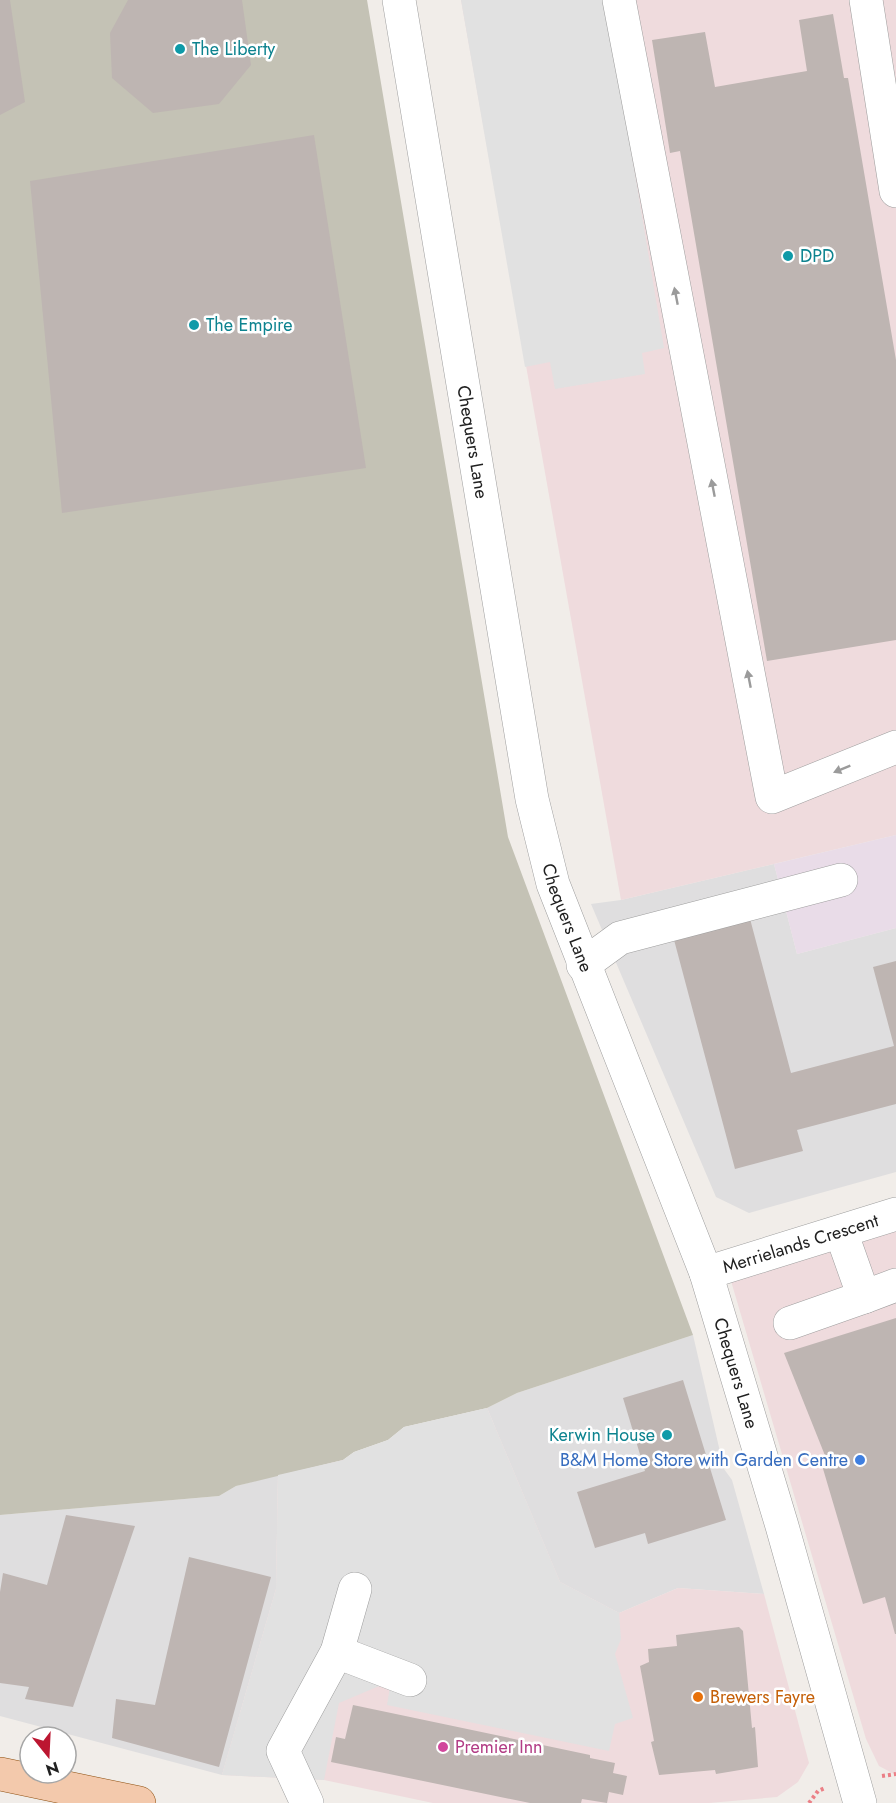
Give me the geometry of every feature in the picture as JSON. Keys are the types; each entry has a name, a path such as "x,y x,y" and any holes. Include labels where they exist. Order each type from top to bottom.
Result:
{"main road":[{"path":"0,1774 138,1803"}],"street":[{"name":"Chequers Lane","path":"399,0 532,799 553,884 706,1273 785,1536 860,1803"},
{"path":"619,0 772,797 896,747"},
{"path":"866,0 888,81 896,191"},
{"path":"583,965 620,938 841,880"},
{"name":"Merrielands Crescent","path":"706,1273 896,1214"},
{"path":"841,1232 864,1297"},
{"path":"790,1323 896,1285"},
{"path":"307,1803 283,1751 337,1652 355,1589"},
{"path":"337,1652 410,1680"}],"path":[{"path":"884,1775 896,1774"},
{"path":"809,1803 818,1791 825,1788"}],"shaded area":[{"path":"0,0 367,0 508,837 693,1335 517,1393 487,1408 404,1427 388,1440 354,1452 343,1460 236,1486 219,1496 0,1515"},
{"path":"461,0 896,0 896,835 621,900"},
{"path":"461,0 606,0 664,348 642,353 645,374 555,389 550,362 525,367"},
{"path":"896,835 896,928 797,954 774,864"},
{"path":"774,864 797,954 896,928 896,1172 749,1213 716,1197 591,904 621,900"},
{"path":"896,1211 896,1775 879,1766 866,1739 726,1264"},
{"path":"693,1335 724,1469 732,1480 764,1594 678,1588 619,1613 560,1582 487,1408 517,1393"},
{"path":"487,1408 560,1582 619,1613 678,1588 764,1594 809,1763 798,1782 777,1797 709,1803 433,1803 324,1780 222,1775 276,1589 278,1475 343,1460"},
{"path":"487,1408 560,1582 619,1613 621,1639 615,1654 633,1718 615,1724 609,1751 387,1705 391,1681 339,1703 324,1780 222,1775 276,1589 278,1475 343,1460 354,1452 388,1440 404,1427"},
{"path":"278,1475 276,1589 222,1775 78,1737 78,1725 34,1725 0,1716 0,1515 219,1496 236,1486"}],"building":[{"path":"0,0 10,0 25,102 0,115"},
{"name":"The Liberty","path":"128,0 242,0 251,65 219,104 153,113 112,78 110,33"},
{"name":"DPD","path":"833,14 844,78 848,78 896,360 896,640 767,661 680,151 670,153 652,40 705,32 715,87 807,71 799,20"},
{"name":"The Empire","path":"314,135 366,468 62,513 30,181"},
{"path":"749,915 791,1073 894,1046 873,967 896,961 896,1104 797,1130 803,1151 735,1169 673,936"},
{"name":"B&M Home Store with Garden Centre","path":"896,1318 895,1634 885,1597 863,1604 821,1462 826,1458 784,1353"},
{"name":"Kerwin House","path":"683,1380 726,1520 648,1544 645,1533 595,1548 577,1492 645,1471 623,1398"},
{"path":"66,1515 135,1526 73,1707 25,1699 29,1687 0,1683 0,1592 3,1573 47,1585"},
{"path":"189,1557 271,1577 219,1767 112,1738 116,1699 155,1705"},
{"name":"Brewers Fayre","path":"739,1627 743,1631 758,1767 716,1774 715,1770 659,1775 651,1742 654,1741 640,1666 649,1662 648,1649 677,1646 676,1635"},
{"name":"Premier Inn","path":"353,1705 590,1755 590,1758 615,1763 613,1773 627,1776 623,1795 609,1792 607,1803 582,1799 581,1803 530,1803 331,1762 336,1737 345,1739"}],"place":[{"name":"The Liberty","path":"180,49"},
{"name":"DPD","path":"788,256"},
{"name":"The Empire","path":"194,325"},
{"name":"Kerwin House","path":"667,1435"},
{"name":"B&M Home Store with Garden Centre","path":"860,1460"},
{"name":"Brewers Fayre","path":"698,1697"},
{"name":"Premier Inn","path":"443,1747"}]}
